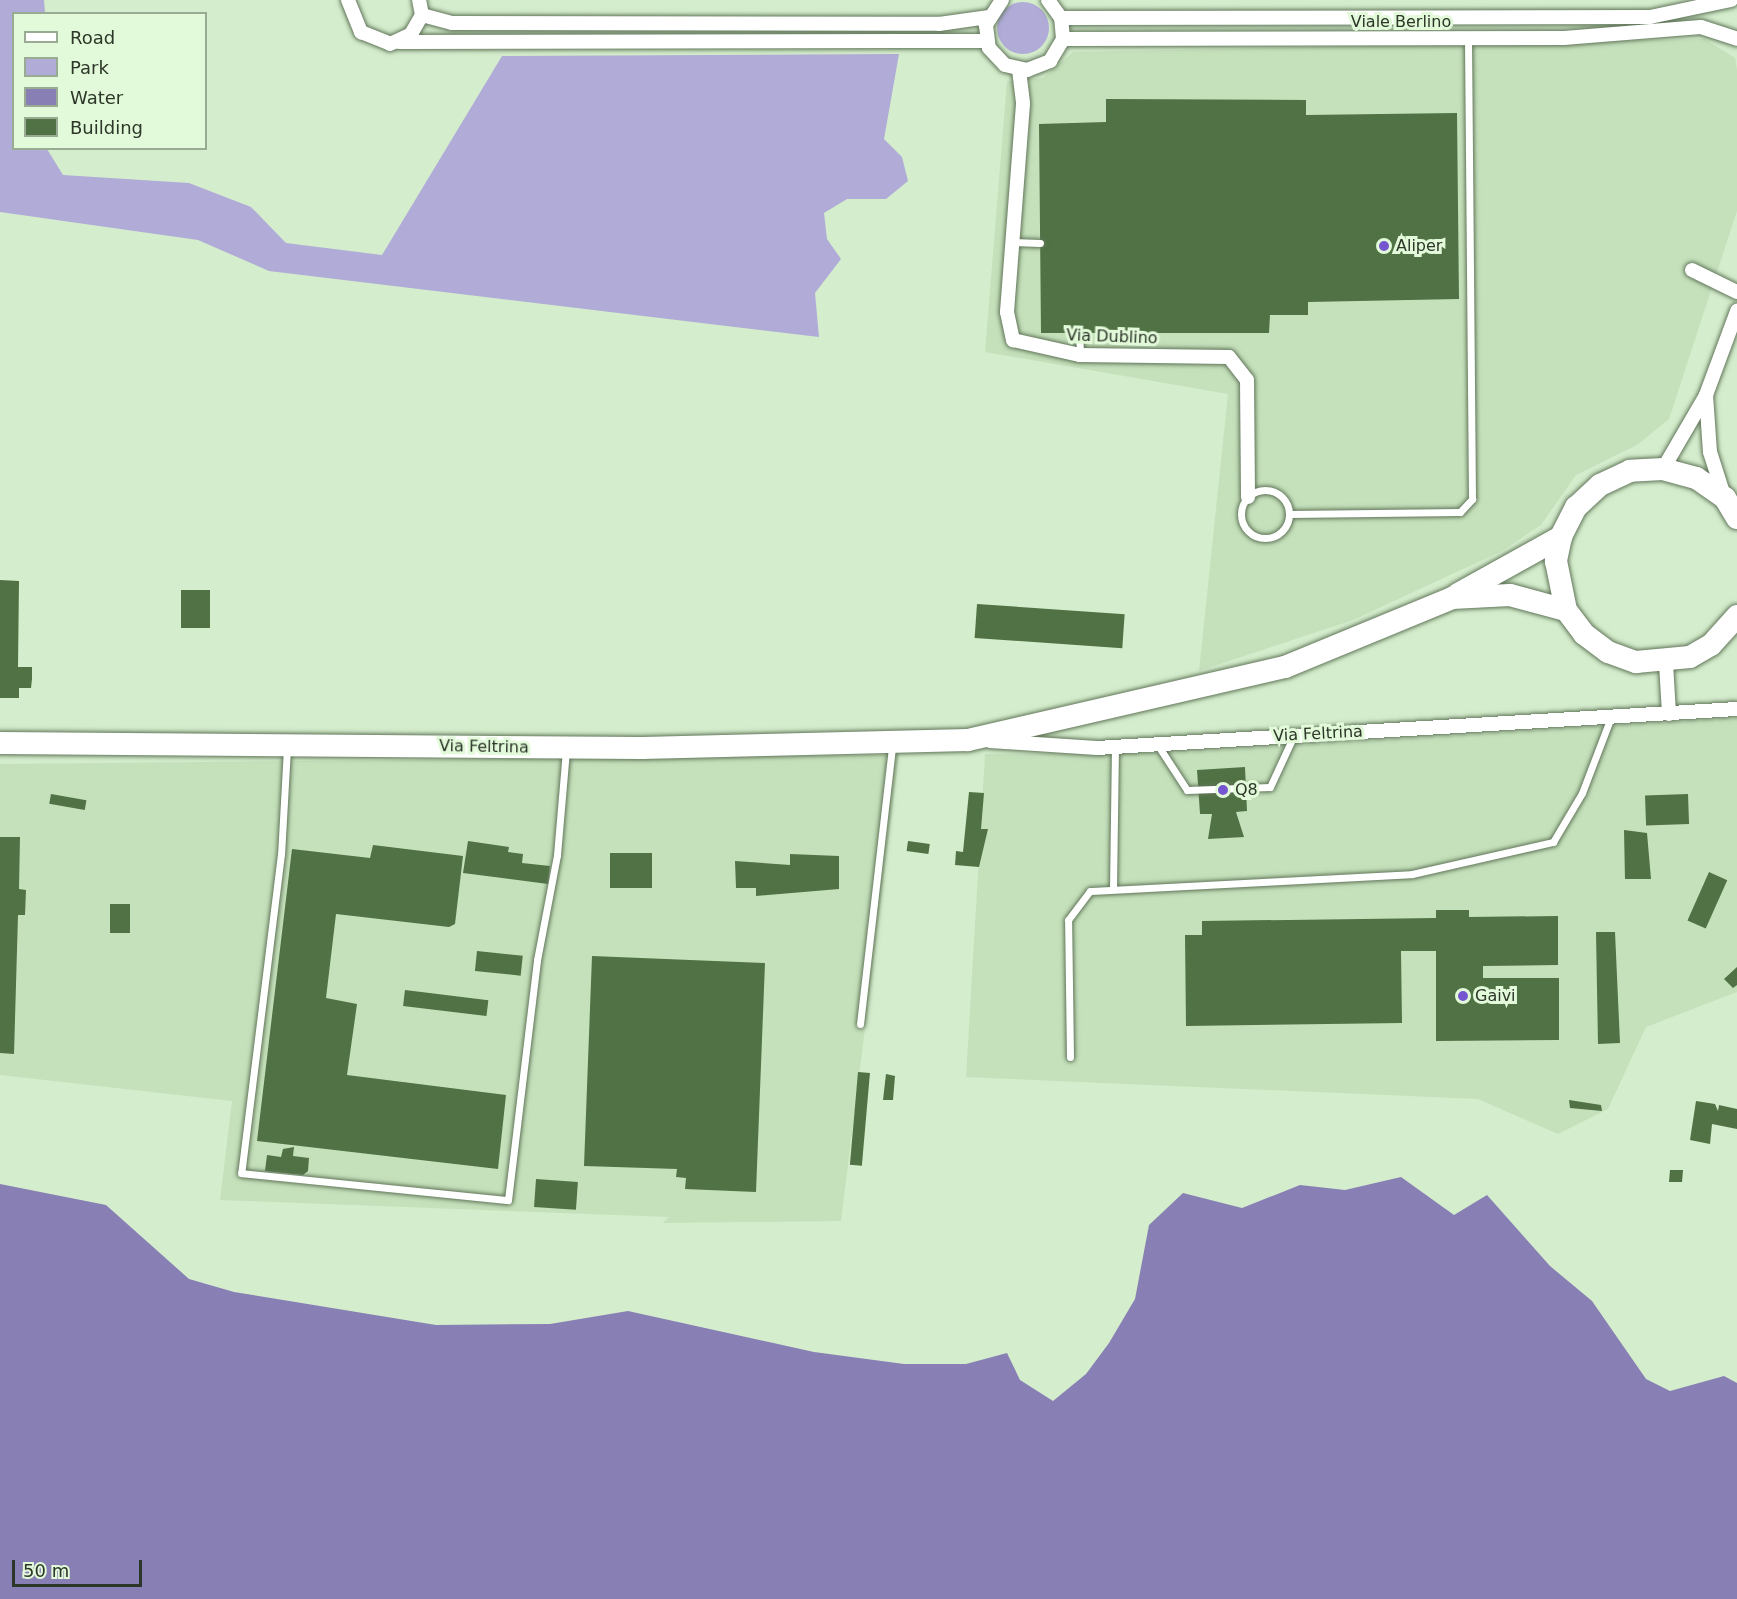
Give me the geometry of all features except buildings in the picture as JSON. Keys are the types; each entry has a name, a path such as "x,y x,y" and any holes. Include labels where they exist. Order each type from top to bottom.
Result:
{"main road":[{"path":"1737,518 1725,498 1696,478 1663,469 1630,471 1600,484 1576,507 1561,537 1558,586 1566,610 1584,634 1608,652 1636,662 1666,663 1711,645 1737,616"},
{"name":"Via Feltrina","path":"0,743 566,748 892,746 968,740 1285,667 1452,598 1561,537"},
{"name":"Via Feltrina","path":"1452,598 1510,595 1566,610"}],"street":[{"path":"348,0 361,32 390,44 399,42 987,41"},
{"path":"419,0 422,15"},
{"path":"1002,0 988,17 987,41 998,61 1019,70 1044,66 1063,39 1061,18 1048,0"},
{"name":"Viale Berlino","path":"1061,18 1650,17 1731,0"},
{"path":"399,42 422,15"},
{"path":"422,15 452,23 939,24 988,17"},
{"name":"Viale Berlino","path":"1063,39 1625,36 1701,27 1737,39"},
{"name":"Via Dublino","path":"1019,70 1023,104 1006,325 1013,340 1080,355 1218,354 1241,366 1247,380 1248,497"},
{"path":"1692,270 1737,292"},
{"path":"1663,469 1706,395 1737,311"},
{"path":"1706,395 1710,452 1725,498"},
{"path":"1666,663 1669,714"},
{"name":"Via Feltrina","path":"968,740 1115,746 1737,709"}],"lane":[{"path":"1289,514 1460,512 1472,499 1468,38"},
{"path":"1012,242 1040,243"},
{"path":"1079,333 1080,355"},
{"path":"1273,491 1284,500 1289,514 1278,534 1255,536 1241,519 1248,497 1273,491"},
{"path":"1070,1057 1068,920 1090,891 1412,874 1553,842 1582,793 1611,717"},
{"path":"1157,744 1187,790 1270,787 1294,735"},
{"path":"287,745 281,854 241,1173 508,1200 537,960 557,855 566,748"},
{"path":"860,1024 892,746"},
{"path":"1113,889 1115,746"}],"shaded area":[{"path":"1705,39 1735,58 1737,70 1737,211 1669,419 1637,445 1576,475 1541,525 1502,551 1353,620 1199,671 1228,394 985,352 1007,81 1043,78 1073,52"},
{"path":"1737,718 1737,992 1646,1027 1608,1109 1558,1134 1478,1099 966,1077 985,754 1179,753"},
{"path":"899,755 841,1221 663,1223 669,1217 220,1200 232,1101 0,1075 0,764"}],"green space":[{"path":"0,0 44,0 45,12 12,12 12,150 48,150 63,175 189,183 251,207 286,243 382,255 502,56 899,54 884,139 902,157 908,181 886,199 847,199 824,213 827,239 841,259 815,293 819,337 269,271 198,240 0,212"},
{"path":"1018,2 1028,2 1038,6 1045,13 1049,28 1045,43 1038,50 1028,54 1018,54 1008,50 1001,43 997,33 997,23 1001,13 1008,6"}],"water":[{"path":"1401,1177 1454,1215 1487,1195 1550,1266 1592,1301 1646,1379 1670,1391 1724,1376 1737,1383 1737,1599 0,1599 0,1184 106,1205 189,1279 234,1292 436,1325 550,1324 628,1311 814,1352 904,1364 966,1364 1007,1353 1020,1380 1053,1401 1086,1374 1109,1343 1135,1299 1149,1225 1183,1193 1242,1208 1300,1185 1345,1190"}],"place":[{"name":"Aliper","path":"1384,246"},
{"name":"Q8","path":"1223,790"},
{"name":"Gaivi","path":"1463,996"}]}
